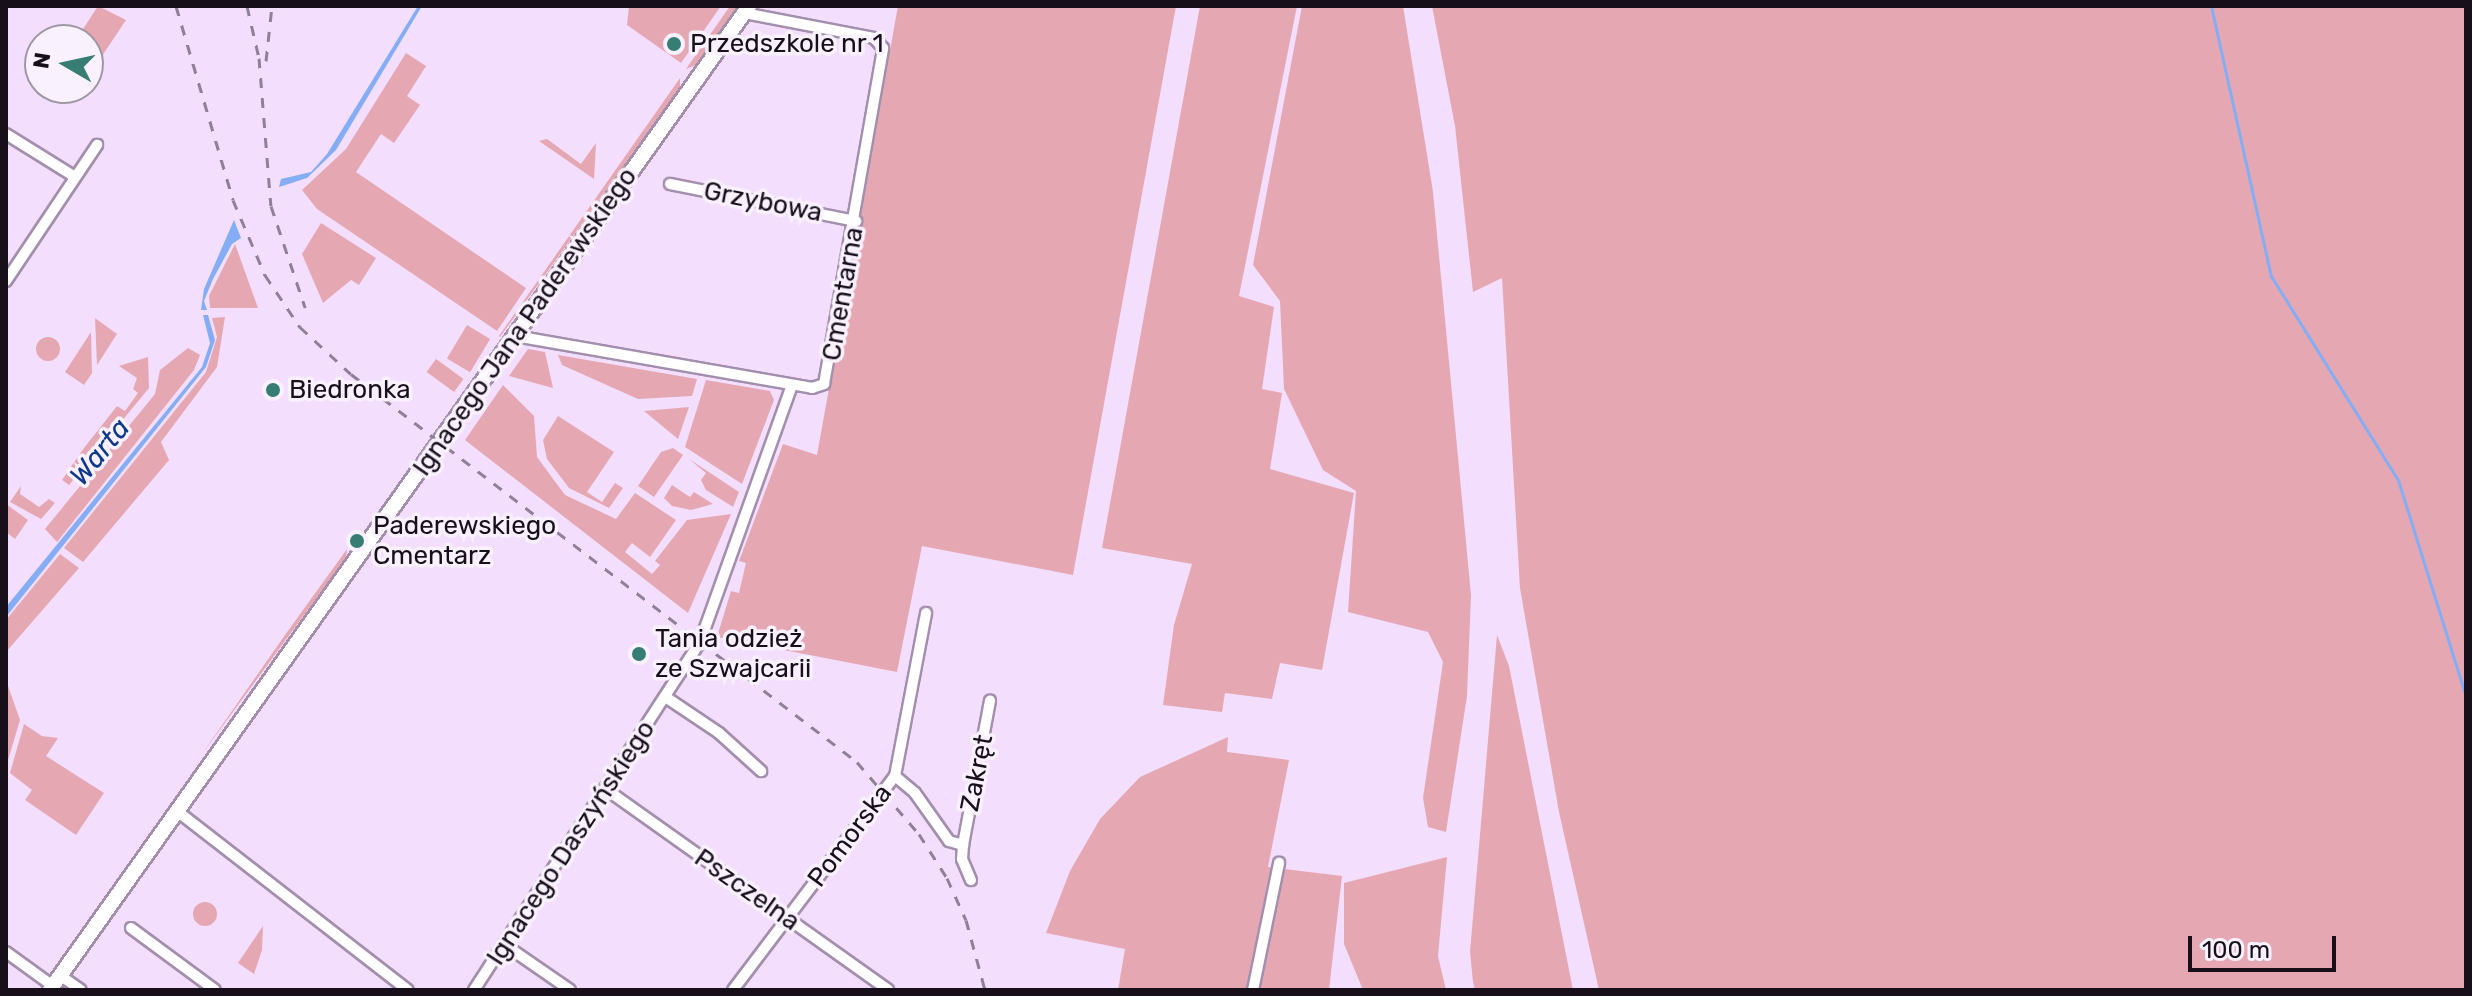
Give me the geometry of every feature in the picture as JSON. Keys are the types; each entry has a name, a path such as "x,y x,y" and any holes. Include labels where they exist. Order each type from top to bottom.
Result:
{"main road":[{"name":"Ignacego Jana Paderewskiego","path":"55,984 747,9"}],"street":[{"name":"Cmentarna","path":"515,336 792,385 818,388 827,378 883,54 874,38 747,9"},
{"path":"6,134 75,177"},
{"path":"6,281 97,145"},
{"name":"Grzybowa","path":"670,184 856,221"},
{"name":"Ignacego Daszyńskiego","path":"474,990 667,698 700,642 792,385"},
{"name":"Pomorska","path":"733,990 895,776 926,613"},
{"path":"667,698 719,733 761,771"},
{"name":"Zakręt","path":"971,880 962,859 963,845 990,701"},
{"name":"Zakręt","path":"895,776 915,793 949,841 963,845"},
{"name":"Pszczelna","path":"607,790 888,990"},
{"path":"177,811 408,990"},
{"path":"1253,990 1279,863"},
{"path":"131,928 215,990"},
{"path":"505,945 570,990"},
{"path":"6,952 55,984 81,990"},
{"path":"862,990 871,979"}],"shaded area":[{"path":"98,6 126,20 104,53 104,24 86,24"},
{"name":"Przedszkole nr 1","path":"629,6 721,6 681,63 627,25"},
{"path":"730,6 738,6 696,65 686,69"},
{"path":"898,6 1176,6 1073,575 922,546 897,672 717,637 731,591 739,593 746,563 739,561 783,444 817,455"},
{"path":"1200,6 1297,6 1239,296 1274,307 1262,389 1282,393 1270,469 1354,493 1322,670 1280,663 1272,699 1225,693 1222,712 1163,705 1174,625 1192,564 1102,548"},
{"path":"1302,6 1403,6 1433,192 1471,595 1467,696 1446,832 1428,827 1423,798 1443,662 1428,632 1348,612 1356,491 1323,470 1284,389 1280,301 1253,265"},
{"path":"1432,6 2466,6 2466,990 1599,990 1559,812 1520,588 1502,278 1473,292 1455,126"},
{"path":"406,53 426,66 407,96 420,105 394,143 381,134 356,172 526,288 497,331 317,209 302,190 346,149"},
{"path":"680,78 680,89 500,337 499,336"},
{"path":"547,139 581,164 596,143 594,179 539,141"},
{"path":"321,223 376,258 359,285 351,280 323,303 302,254"},
{"path":"235,244 258,308 210,308 209,296"},
{"path":"225,317 217,367 161,442 169,460 83,562 64,548 206,372 217,337 212,318"},
{"path":"95,318 117,334 97,365"},
{"path":"467,325 490,339 470,372 447,358"},
{"path":"91,332 92,373 84,385 65,372"},
{"path":"48,337 57,340 60,349 57,358 48,361 39,358 36,349 39,340"},
{"path":"188,348 200,355 194,370 57,542 45,529 155,394 160,370"},
{"path":"528,349 545,352 553,388 509,376"},
{"path":"558,355 697,379 692,396 638,399 562,365"},
{"path":"148,357 149,388 69,485 62,480 84,448 117,406 125,411 138,393 133,389 137,378 119,366"},
{"path":"436,359 464,379 454,392 427,372"},
{"path":"706,380 770,391 774,400 742,484 685,447"},
{"path":"503,385 534,416 537,457 565,495 616,519 635,493 676,520 650,557 632,543 625,552 652,574 660,565 655,561 687,520 731,514 688,613 465,440"},
{"path":"689,407 678,439 644,411"},
{"path":"558,416 614,452 587,492 602,502 615,483 623,488 609,508 569,488 547,459 543,440"},
{"path":"673,448 683,455 654,497 638,486 661,452"},
{"path":"689,459 739,492 733,507 706,490 701,480 706,473"},
{"path":"672,485 690,497 694,492 713,504 691,510 672,506 664,498"},
{"path":"21,486 20,494 39,507 49,499 55,503 41,519 10,502"},
{"path":"6,504 28,520 15,539 6,532"},
{"path":"347,549 346,558 202,754 285,635"},
{"path":"60,554 79,568 6,652 6,620"},
{"path":"1497,635 1509,666 1573,990 1475,990 1473,982 1470,952"},
{"path":"6,680 20,720 6,767"},
{"path":"24,724 42,736 58,738 46,756 104,793 76,835 25,800 32,790 10,773"},
{"path":"1228,737 1227,752 1289,760 1268,867 1342,876 1329,990 1118,990 1125,949 1046,933 1070,871 1100,819 1140,777"},
{"path":"1447,857 1438,956 1446,990 1363,990 1344,944 1344,883"},
{"path":"205,902 214,905 217,914 214,923 205,926 196,923 193,914 196,905"},
{"path":"263,926 262,950 254,974 238,963"}],"water":[{"path":"418,6 422,6 336,150 307,178 279,187 281,179 311,172 327,154"},
{"path":"234,220 241,238 232,244 213,279 204,301 207,310 201,310 204,289"},
{"path":"203,315 208,315 215,340 206,367 6,617 6,607 202,367 210,343"}],"waterway":[{"path":"2211,6 2271,276 2398,480 2466,697"}],"railway":[{"path":"176,6 233,200 265,275 300,327 351,374 857,762 919,834 947,878 966,920 985,990"},
{"path":"247,6 259,58 271,206 305,307"},
{"path":"266,61 272,6"}],"place":[{"name":"Przedszkole nr 1","path":"674,44"},
{"name":"Biedronka","path":"273,390"},
{"name":"Paderewskiego Cmentarz","path":"357,541"},
{"name":"Tania odzież ze Szwajcarii","path":"639,654"}],"water label":[{"name":"Warta","path":"100,452"}]}
